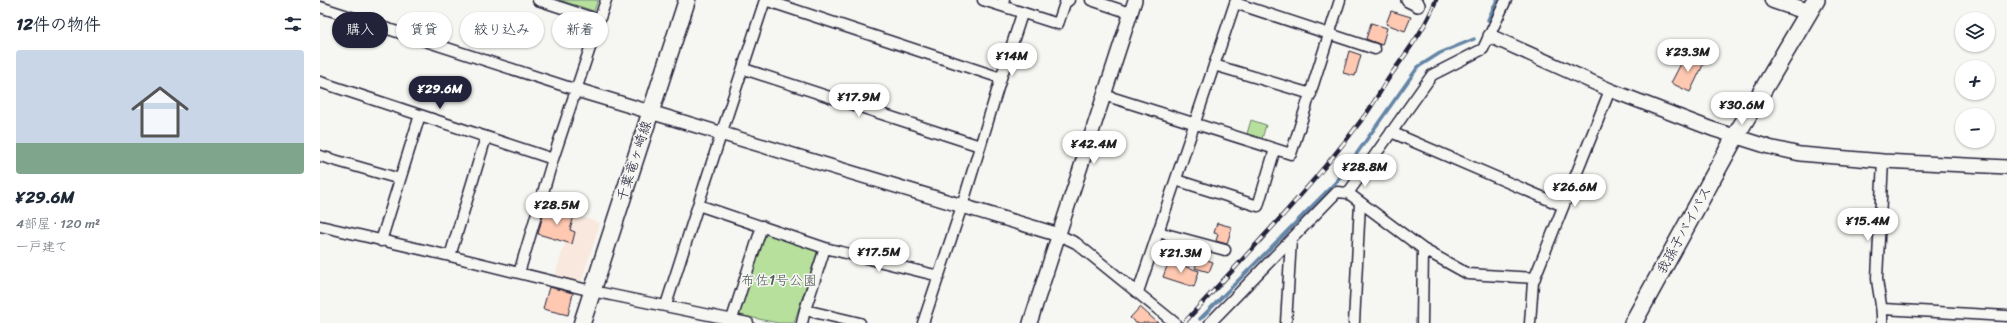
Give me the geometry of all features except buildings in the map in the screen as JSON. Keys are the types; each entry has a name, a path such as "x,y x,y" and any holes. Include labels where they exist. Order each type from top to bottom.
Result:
{"highway":[{"name":"我孫子バイパス","path":"1633,323 1735,137 1813,6"}],"main road":[{"name":"千葉竜ヶ崎線","path":"582,323 687,0"},
{"path":"1774,0 1813,6"}],"street":[{"path":"538,0 575,12"},
{"path":"602,12 606,0"},
{"path":"666,305 744,69 765,0 1001,78"},
{"path":"983,0 1003,3 1022,14 1058,24 1065,3 1069,0"},
{"path":"1091,0 1130,13"},
{"path":"1030,323 1135,0"},
{"path":"1104,95 1291,154 1340,0"},
{"path":"1348,193 1432,75 1483,50 1506,0"},
{"path":"1138,292 1236,2 1375,49"},
{"path":"320,7 650,113 1059,235 1076,243 1175,323"},
{"path":"923,323 962,206 1022,14"},
{"path":"1490,36 1610,90 1735,137 1769,147 1800,154 1883,161 2007,167"},
{"path":"519,273 553,159 590,48"},
{"path":"1214,66 1311,94"},
{"path":"744,69 980,146"},
{"path":"320,82 553,159"},
{"path":"1530,323 1535,278 1610,90"},
{"path":"381,241 420,115"},
{"path":"1392,132 1563,206"},
{"path":"450,256 486,137"},
{"path":"1176,180 1258,206 1275,149"},
{"path":"320,156 400,179"},
{"path":"1882,323 1883,309 1878,294 1877,278 1883,161"},
{"path":"1210,323 1337,192 1348,193 1423,249 1468,274 1535,278"},
{"path":"1354,323 1360,203"},
{"path":"698,205 825,248 939,276"},
{"path":"320,226 450,256 592,292 666,305 748,323"},
{"path":"732,319 762,226"},
{"path":"1158,232 1226,250"},
{"path":"1286,323 1291,240"},
{"path":"802,323 825,248"},
{"path":"1422,323 1423,249"},
{"path":"1883,309 2007,316"},
{"path":"805,310 860,323"}],"shaded area":[{"path":"545,206 600,223 581,283 555,276 565,243 536,234"}],"green space":[{"path":"559,0 598,0 594,11"},
{"path":"1251,120 1266,125 1261,142 1246,137"},
{"name":"布佐1号公園","path":"765,232 818,250 794,323 778,323 739,315"}],"waterway":[{"path":"1488,20 1497,0"},
{"path":"1200,319 1338,180 1418,67 1440,53 1474,39"}],"railway":[{"path":"1184,323 1299,197 1367,113 1417,38 1436,0"}]}
